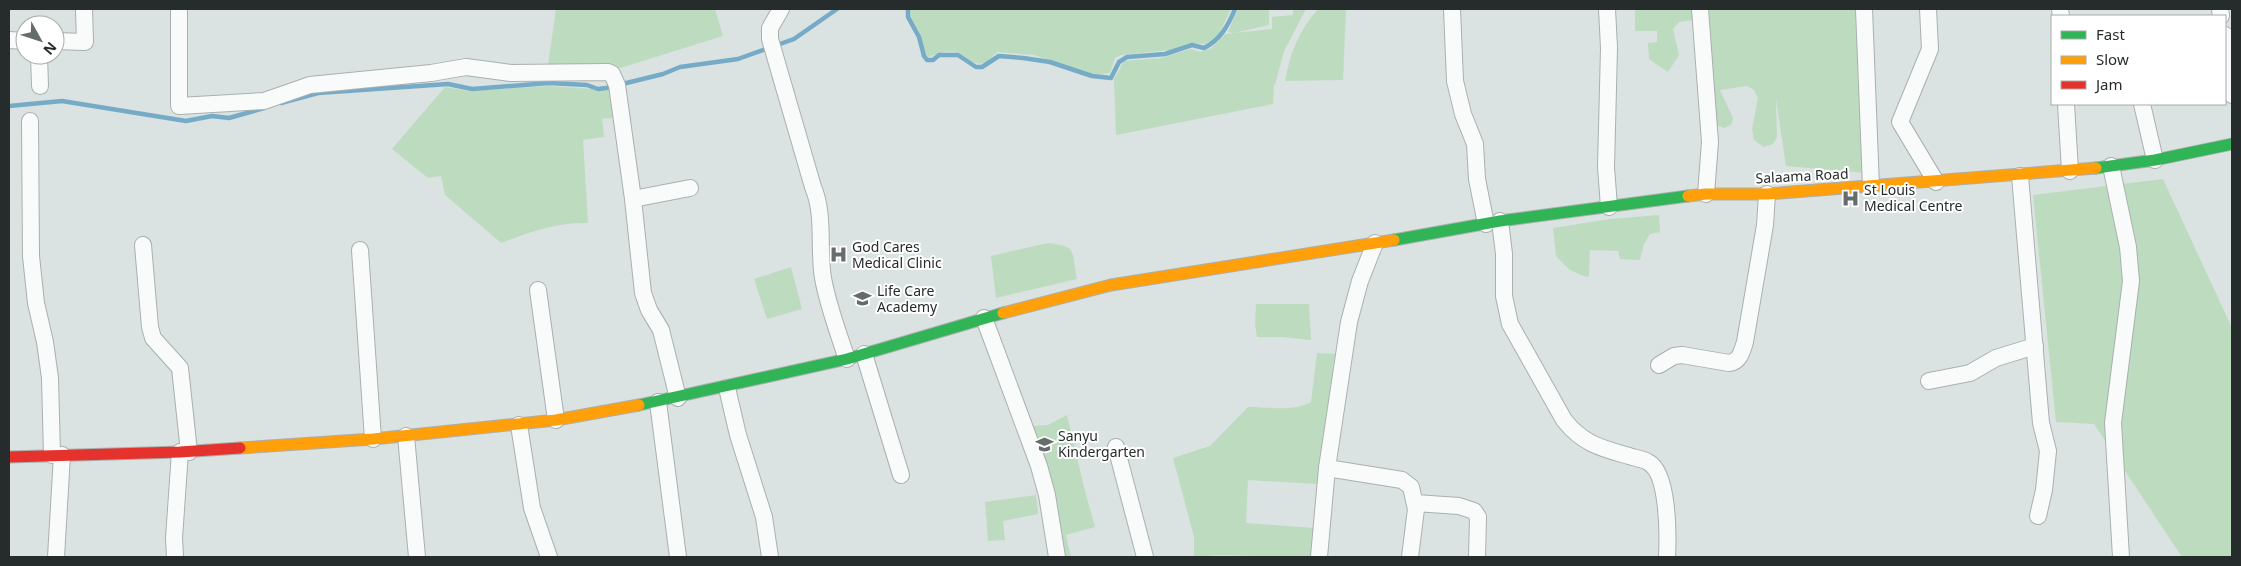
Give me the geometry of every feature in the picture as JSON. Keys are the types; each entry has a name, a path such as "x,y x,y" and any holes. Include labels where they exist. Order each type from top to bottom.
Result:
{"main road":[{"name":"Salaama Road","path":"9,457 185,452 373,439 556,420 727,388 847,359 984,318 1111,285 1375,244 1493,222 1706,194 1767,194 2070,171 2155,160 2232,144"}],"street":[{"path":"65,41 85,42 84,9"},
{"path":"179,9 179,106 264,101 310,85 431,73 466,67 511,74 608,72 612,74 617,85 633,200 643,293 648,310 661,330 678,398"},
{"path":"781,9 770,28 772,45 813,187 819,200 823,277 829,304 847,359"},
{"path":"1452,9 1455,81 1459,101 1475,144 1477,179 1504,254 1504,296 1510,324 1564,420 1574,432 1587,442 1601,448 1647,461 1654,466 1664,496 1669,530 1667,557"},
{"path":"1607,9 1609,48 1606,167 1610,207"},
{"path":"1700,9 1710,142 1706,194"},
{"path":"1864,9 1871,187"},
{"path":"1928,9 1930,49 1900,122 1936,182"},
{"path":"2226,44 2232,95"},
{"path":"39,65 40,86"},
{"path":"2066,105 2070,171"},
{"path":"2142,105 2155,160"},
{"path":"30,121 31,256 36,303 45,342 50,378 57,455 56,557"},
{"path":"2110,166 2128,247 2131,280 2113,423 2121,557"},
{"path":"2020,176 2041,423 2048,451 2044,490 2038,516"},
{"path":"633,200 690,188"},
{"path":"1659,365 1674,356 1682,355 1729,363 1735,362 1741,355 1761,252 1767,194"},
{"path":"143,244 150,327 153,338 180,368 185,452 174,538 175,557"},
{"path":"1319,557 1327,468 1349,322 1360,281 1375,244"},
{"path":"360,250 373,439"},
{"path":"538,290 556,420"},
{"path":"984,318 1039,466 1057,557"},
{"path":"1929,381 1970,373 1996,358 2035,346"},
{"path":"864,354 901,475"},
{"path":"727,388 738,435 764,517 770,557"},
{"path":"658,402 678,557"},
{"path":"519,425 532,508 548,557"},
{"path":"406,436 417,557"},
{"path":"1116,447 1145,557"},
{"path":"1327,468 1402,480 1411,487 1415,503 1410,557"},
{"path":"1415,503 1459,506 1474,511 1478,517 1477,557"}],"green space":[{"path":"556,9 715,9 723,36 617,69 548,64"},
{"path":"910,9 1231,9 1219,34 1207,44 1190,43 1170,50 1121,55 1115,58 1110,73 1094,75 1034,55 998,52 983,63 975,63 959,53 951,52 928,57 926,56 918,30 911,20"},
{"path":"1238,9 1269,9 1269,25 1234,33 1228,32"},
{"path":"1293,9 1306,9 1284,51 1274,84 1273,104 1116,135 1114,79 1124,61 1161,58 1191,49 1200,52 1211,48 1225,34 1272,29 1272,17 1293,15"},
{"path":"1318,9 1346,9 1343,80 1285,81 1296,42"},
{"path":"1635,9 1693,9 1694,20 1679,22 1673,29 1679,55 1668,72 1649,59 1648,43 1657,42 1657,31 1635,31"},
{"path":"1709,9 1860,9 1866,173 1786,166 1776,99 1777,137 1773,144 1764,147 1754,140 1752,129 1758,98 1754,90 1747,86 1720,90 1733,118 1731,125 1724,128 1716,125"},
{"path":"548,86 609,90 613,118 602,119 604,137 583,140 588,223 554,226 501,243 445,195 441,176 428,178 392,149 445,87 468,91"},
{"path":"2163,179 2232,328 2232,557 2182,557 2094,424 2056,422 2033,195"},
{"path":"1659,215 1660,232 1650,234 1644,244 1640,260 1620,259 1618,251 1590,250 1589,276 1586,277 1570,270 1556,256 1553,228 1610,219"},
{"path":"1048,243 1065,246 1072,252 1077,279 996,298 991,256"},
{"path":"791,267 802,309 767,319 754,279"},
{"path":"1256,304 1309,304 1311,340 1257,337 1255,324"},
{"path":"1317,353 1335,354 1317,484 1248,480 1246,523 1314,528 1313,557 1216,555 1194,557 1194,537 1173,458 1210,446 1248,407 1289,408 1311,402"},
{"path":"1067,415 1095,527 1066,535 1071,557 1060,557 1042,452 1033,426 1048,425"},
{"path":"1036,495 1038,514 1003,521 1005,540 988,541 985,502"}],"waterway":[{"path":"281,103 318,93 448,84 472,89 549,83 587,85 598,89 606,88 663,74 680,67 738,59 794,39 837,9"},
{"path":"908,9 908,17 919,37 924,56 927,60 933,60 939,55 958,55 976,67 982,67 999,56 1023,58 1050,62 1092,76 1111,78 1119,62 1127,57 1165,54 1192,45 1204,48 1210,45 1223,32 1235,9"},
{"path":"9,106 62,101 186,121 212,116 229,118 264,108"}],"traffic: fast":[{"path":"2096,168 2155,160 2232,144"},
{"path":"1394,240 1500,221 1688,196"},
{"path":"639,405 847,359 1003,313"}],"traffic: slow":[{"path":"1688,196 1706,194 1767,194 2096,168"},
{"path":"1003,313 1111,285 1394,240"},
{"path":"240,448 373,439 556,420 639,405"}],"traffic: jam":[{"path":"9,457 180,452 240,448"}],"place":[{"name":"St Louis Medical Centre","path":"1850,198"},
{"name":"God Cares Medical Clinic","path":"838,255"},
{"name":"Life Care Academy","path":"863,299"},
{"name":"Sanyu Kindergarten","path":"1044,444"}]}
